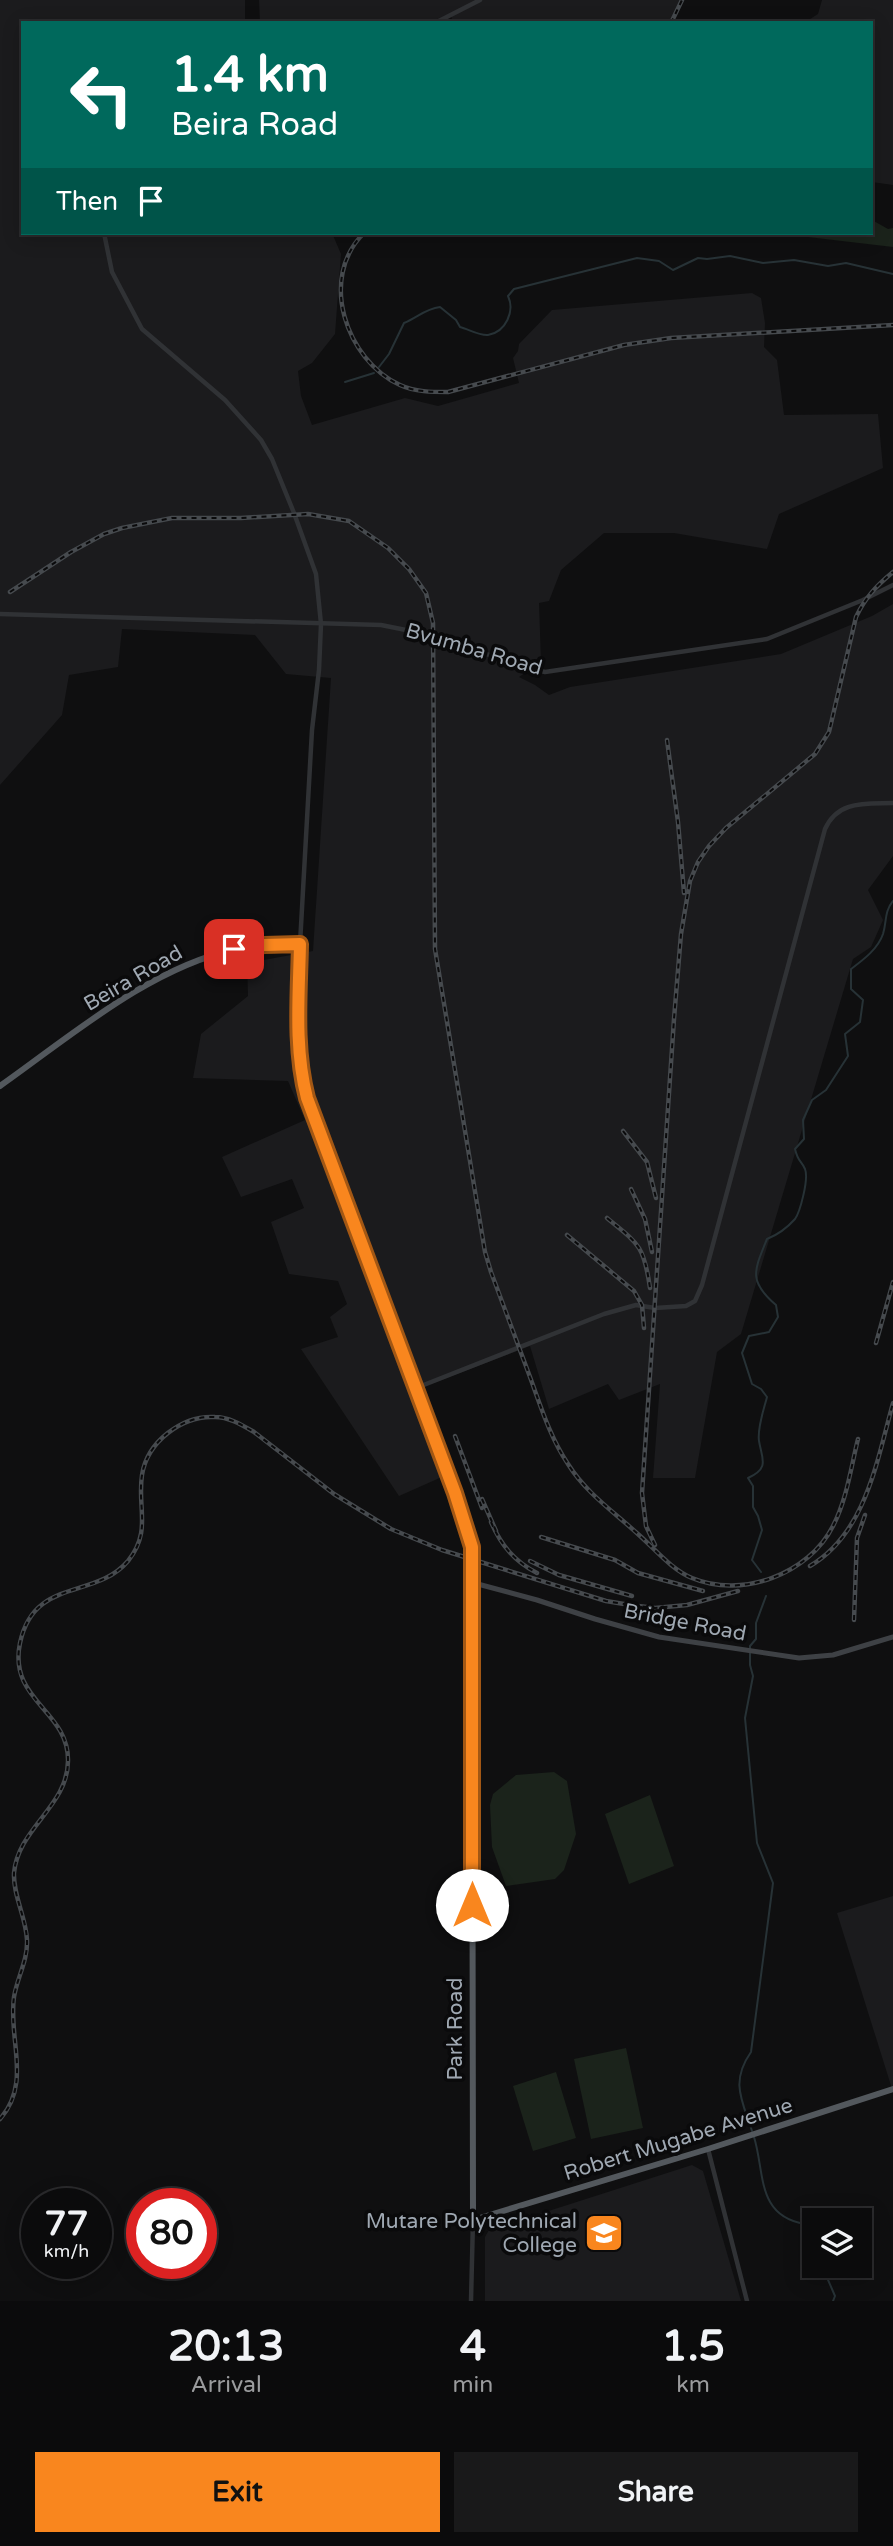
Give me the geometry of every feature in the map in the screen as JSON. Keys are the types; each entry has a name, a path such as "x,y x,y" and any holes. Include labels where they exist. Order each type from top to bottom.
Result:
{"highway":[{"name":"Beira Road","path":"0,1086 89,1023 165,975 234,949 300,944"},
{"name":"Park Road","path":"300,944 301,1076 472,1547 473,2220"},
{"name":"Robert Mugabe Avenue","path":"473,2220 708,2149 893,2089"}],"main road":[{"name":"Bridge Road","path":"474,1583 659,1637 799,1658 833,1655 893,1637"}],"street":[{"path":"439,21 480,0"},
{"path":"104,235 112,272 142,329 225,400 256,432 272,459 316,574 321,624 300,944"},
{"name":"Bvumba Road","path":"0,614 368,624 431,635 544,672 766,639 893,585"},
{"path":"416,1388 604,1314 642,1305 655,1308 686,1306 695,1301 702,1285 825,829 835,813 846,806 893,803"},
{"path":"708,2149 747,2301"},
{"path":"471,2301 473,2220"}],"shaded area":[{"path":"0,0 245,0 245,21 21,21 21,235 333,235 341,254 335,334 312,363 298,371 301,396 312,425 405,398 438,406 519,383 513,358 519,344 552,310 752,293 761,298 765,323 764,347 777,360 784,415 878,414 883,468 779,514 767,549 674,533 604,533 561,570 549,601 539,603 541,662 519,677 549,695 570,687 781,654 872,616 893,604 893,856 868,890 883,920 871,947 853,959 741,1334 717,1352 695,1478 653,1478 660,1384 619,1400 608,1384 549,1409 530,1346 415,1390 444,1476 399,1496 301,1349 338,1337 330,1317 347,1304 338,1281 289,1274 271,1222 304,1208 292,1179 241,1197 222,1157 305,1120 288,1081 193,1078 201,1034 248,996 247,963 313,951 331,678 286,674 255,635 122,629 118,667 69,675 62,715 0,785"},
{"path":"259,0 681,0 672,21 452,21 451,16 439,21 260,21"},
{"path":"822,0 893,0 893,185 873,182 873,21 807,21 818,14"},
{"path":"873,221 888,229 893,228 893,247 791,235 873,235"},
{"path":"554,1772 567,1781 576,1834 564,1870 555,1879 506,1886 492,1847 490,1805 493,1794 516,1775"},
{"path":"650,1795 674,1866 629,1884 605,1814"},
{"path":"893,1896 893,2092 837,1913"},
{"path":"626,2048 643,2128 591,2139 574,2059"},
{"path":"556,2072 576,2138 533,2151 513,2086"},
{"name":"Mutare Polytechnical College","path":"692,2165 703,2171 741,2301 485,2301 485,2237 489,2230"}],"waterway":[{"path":"379,367 389,354 404,323 430,310 440,307 456,320 460,327 488,335 500,330 507,320 510,308 508,296 514,289 637,258 659,261 673,270 698,258 730,256 763,263 794,260 828,266 846,263 893,274"},
{"path":"345,382 374,373"},
{"path":"761,1572 752,1560 762,1530 753,1507 753,1486 748,1478 762,1467 759,1430 767,1397 761,1389 752,1384 742,1353 749,1336 769,1332 778,1317 776,1305 757,1282 757,1268 767,1239 789,1225 799,1210 806,1174 795,1149 804,1139 803,1120 812,1100 826,1090 848,1056 845,1034 860,1022 863,1000 851,989 851,969 878,945 888,909 893,901"},
{"path":"752,2131 739,2082 751,2052 773,1883 757,1843 745,1718 753,1676 750,1646 756,1639 756,1623 766,1596"},
{"path":"754,2137 765,2191 770,2202 778,2212 802,2223"},
{"path":"827,2278 835,2296 833,2301"}],"railway":[{"path":"672,21 682,0"},
{"path":"362,235 350,251 343,272 341,294 344,316 365,357 381,373 400,385 418,390 448,392 624,345 671,338 893,325"},
{"path":"10,592 104,534 172,518 308,514 349,521 388,548 409,569 426,593 433,623 435,949 485,1252 556,1443 583,1484 670,1564 692,1578 711,1584 732,1585 772,1578 791,1569 822,1543 842,1505 858,1439"},
{"path":"655,1545 646,1526 642,1493 674,1019 681,934 690,881 698,862 726,828 815,754 829,732 856,617 881,582 893,572"},
{"path":"667,740 684,893"},
{"path":"623,1131 647,1162 656,1198"},
{"path":"631,1189 645,1219 652,1252"},
{"path":"607,1218 638,1247 645,1263 650,1288"},
{"path":"567,1235 634,1291 642,1305 644,1328"},
{"path":"876,1343 893,1282"},
{"path":"810,1566 829,1552 857,1515 874,1471 893,1403"},
{"path":"0,2119 10,2105 15,2091 17,2060 14,1997 27,1947 26,1931 15,1890 17,1857 60,1791 66,1777 68,1761 66,1744 59,1729 23,1679 19,1663 20,1643 27,1622 38,1608 52,1598 99,1581 128,1561 140,1540 142,1529 141,1487 145,1463 168,1433 190,1421 203,1418 220,1417 230,1420 254,1432 334,1494 391,1529 442,1550 606,1601 655,1608 687,1605 738,1591"},
{"path":"455,1436 482,1508"},
{"path":"482,1499 496,1531"},
{"path":"854,1620 857,1538 865,1515"},
{"path":"491,1522 509,1552 537,1573"},
{"path":"541,1537 615,1560 638,1573 703,1591"},
{"path":"530,1561 559,1575 632,1596"}],"place":[{"name":"Mutare Polytechnical College","path":"604,2233"}],"route":[{"path":"234,949 300,944 299,1052 301,1076 307,1098 469,1534 474,1583 472,1905"}]}
